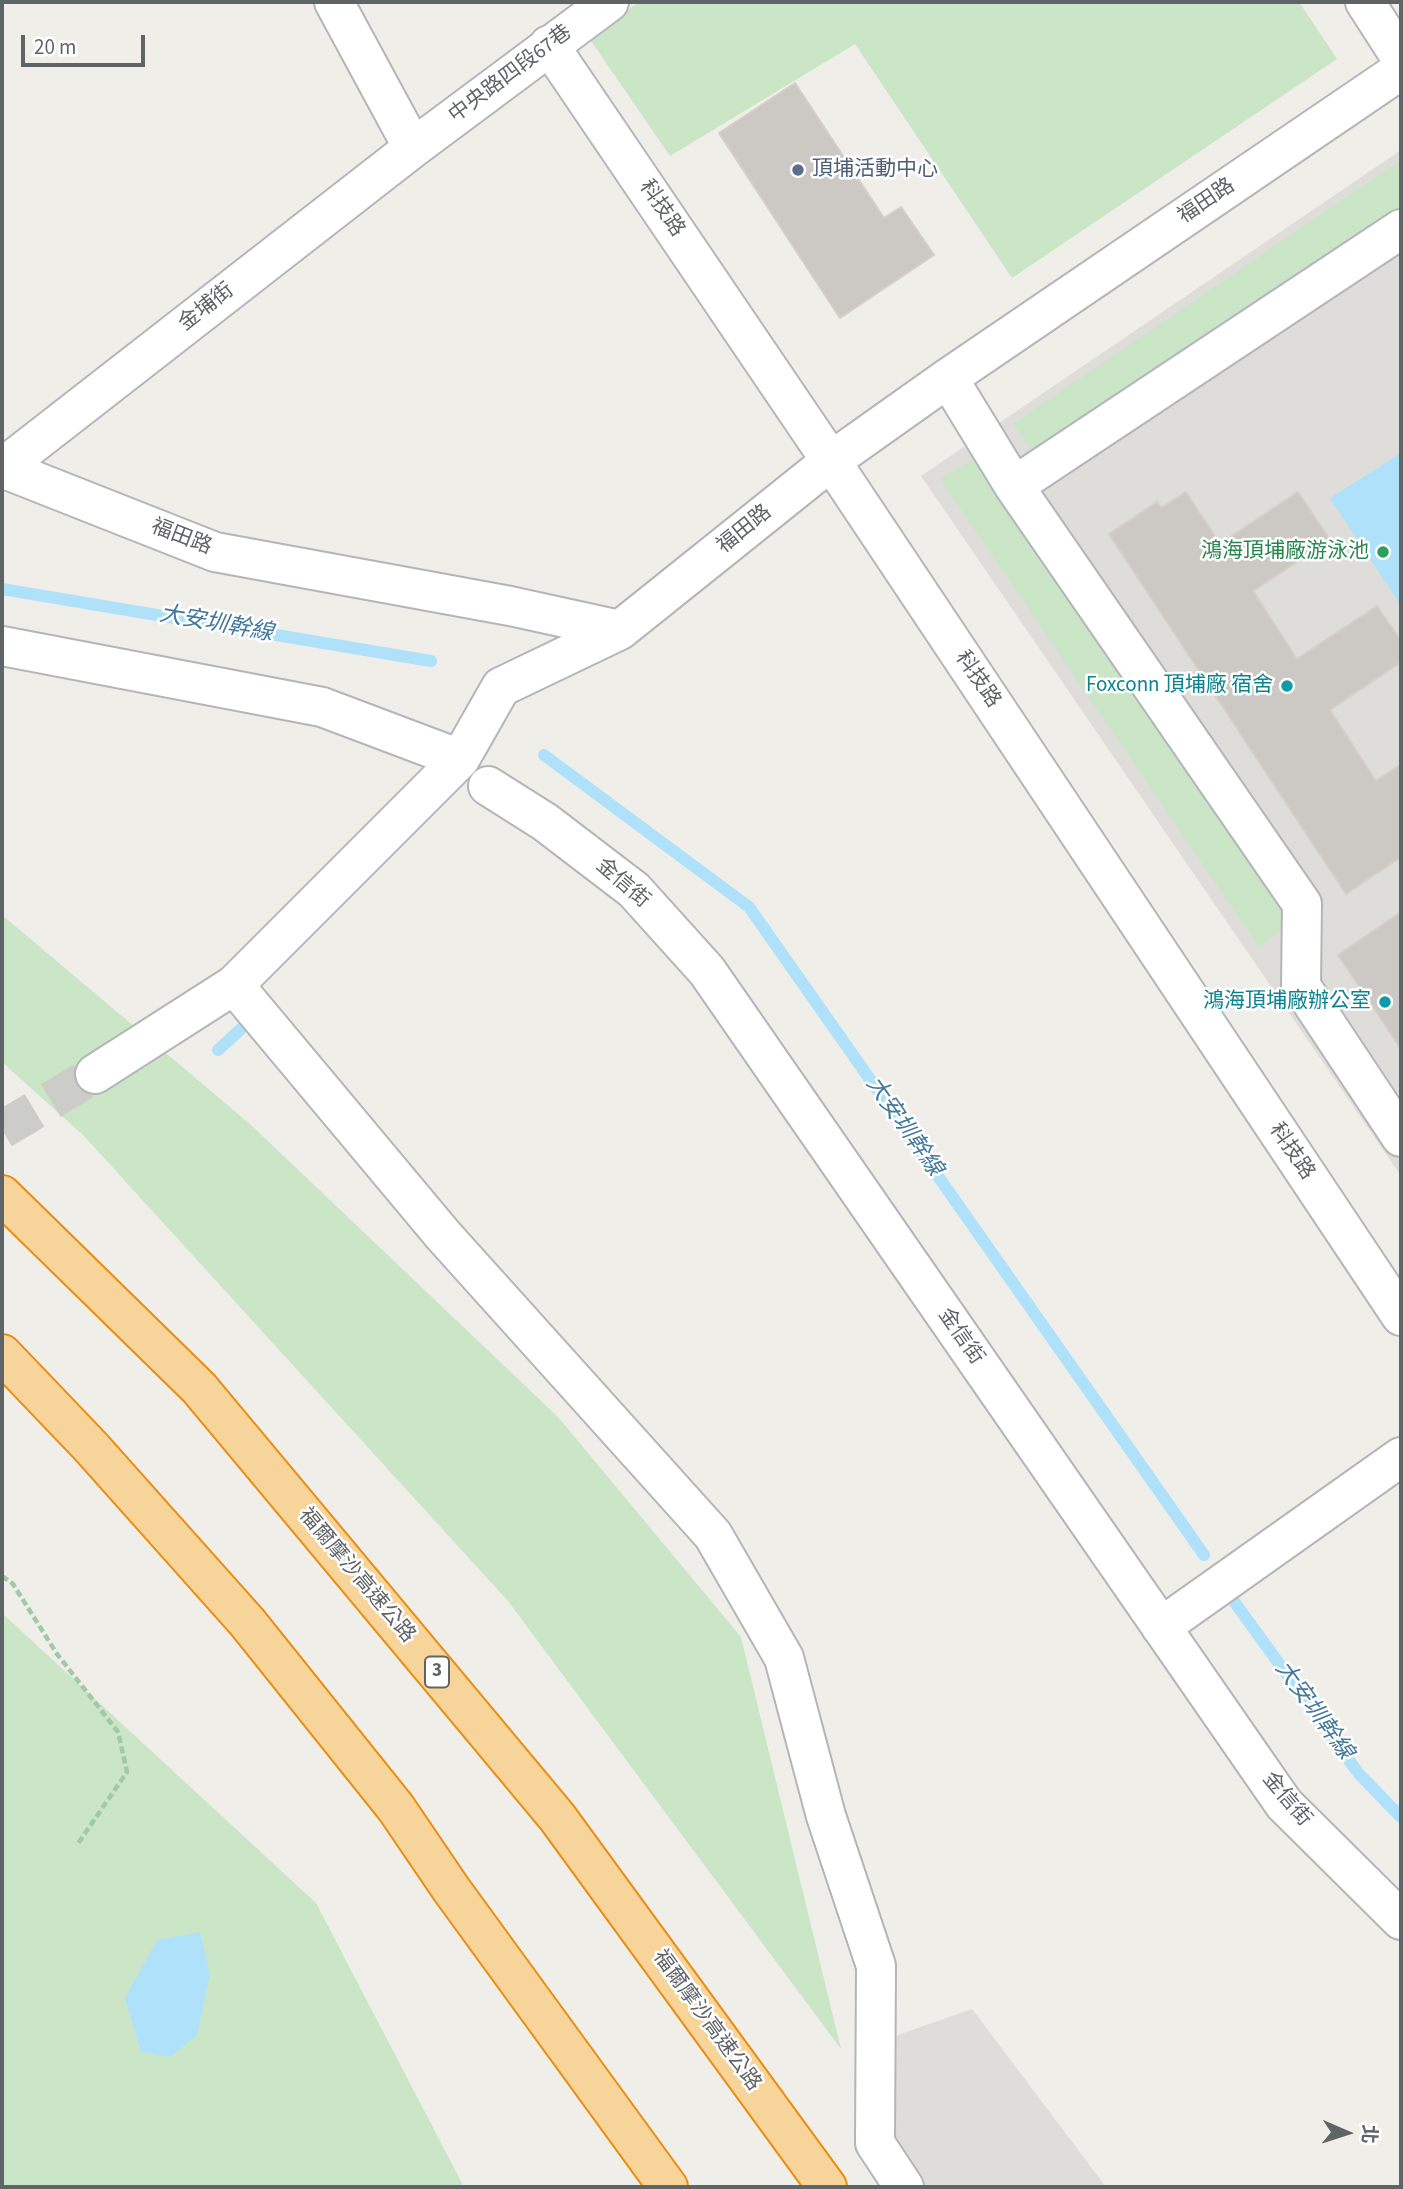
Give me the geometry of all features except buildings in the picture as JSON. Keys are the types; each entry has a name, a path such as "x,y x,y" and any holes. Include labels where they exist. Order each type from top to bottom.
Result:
{"highway":[{"name":"福爾摩沙高速公路","path":"2,1195 199,1388 558,1817 827,2187"},
{"path":"2,1354 90,1446 247,1622 379,1786 668,2187"}],"street":[{"path":"334,2 413,148"},
{"name":"中央路四段67巷","path":"413,148 610,2"},
{"path":"1365,2 1401,58"},
{"name":"科技路","path":"549,45 831,461 1389,1273 1401,1316"},
{"name":"福田路","path":"2,468 215,552 620,630 831,461 948,378 1401,70"},
{"name":"金埔街","path":"2,468 413,148"},
{"path":"1014,486 1396,242"},
{"path":"948,378 1014,486 1302,904 1301,986 1401,1137"},
{"path":"95,1074 234,985 460,759 501,687 620,630"},
{"path":"2,646 322,707 460,759"},
{"name":"金信街","path":"488,786 545,822 634,890 707,971 1284,1804 1401,1920"},
{"path":"234,985 443,1235 713,1535 784,1658 826,1816 876,1966 875,2143 904,2187"},
{"path":"1161,1628 1401,1457"}],"path":[{"path":"2,1576 13,1584 57,1654 118,1732 127,1772 77,1844"}],"shaded area":[{"path":"1401,150 1401,1176 921,476"},
{"path":"972,2009 1106,2187 927,2187 893,2142 892,2037"}],"green space":[{"path":"639,2 1299,2 1337,59 1012,278 855,44 670,156 589,38"},
{"path":"1401,160 1401,214 1039,461 1013,424"},
{"path":"978,456 1292,921 1259,947 940,479"},
{"path":"2,915 250,1124 558,1417 741,1637 841,2049 508,1601 84,1136 2,1062"},
{"path":"2,1613 316,1903 464,2187 2,2187"}],"water":[{"name":"鴻海頂埔廠游泳池","path":"1401,453 1401,606 1330,498"},
{"path":"200,1932 210,1973 197,2035 170,2057 141,2052 125,1998 157,1940"}],"waterway":[{"name":"大安圳幹線","path":"2,589 431,661"},
{"name":"大安圳幹線","path":"544,755 749,907 1204,1555"},
{"path":"218,1050 243,1027"},
{"name":"大安圳幹線","path":"1233,1600 1359,1774 1401,1817"}],"tunnel":[{"path":"2,1130 95,1074"}],"place":[{"name":"頂埔活動中心","path":"798,170"},
{"name":"鴻海頂埔廠游泳池","path":"1383,552"},
{"name":"Foxconn 頂埔廠 宿舍","path":"1287,686"},
{"name":"鴻海頂埔廠辦公室","path":"1385,1002"}]}
